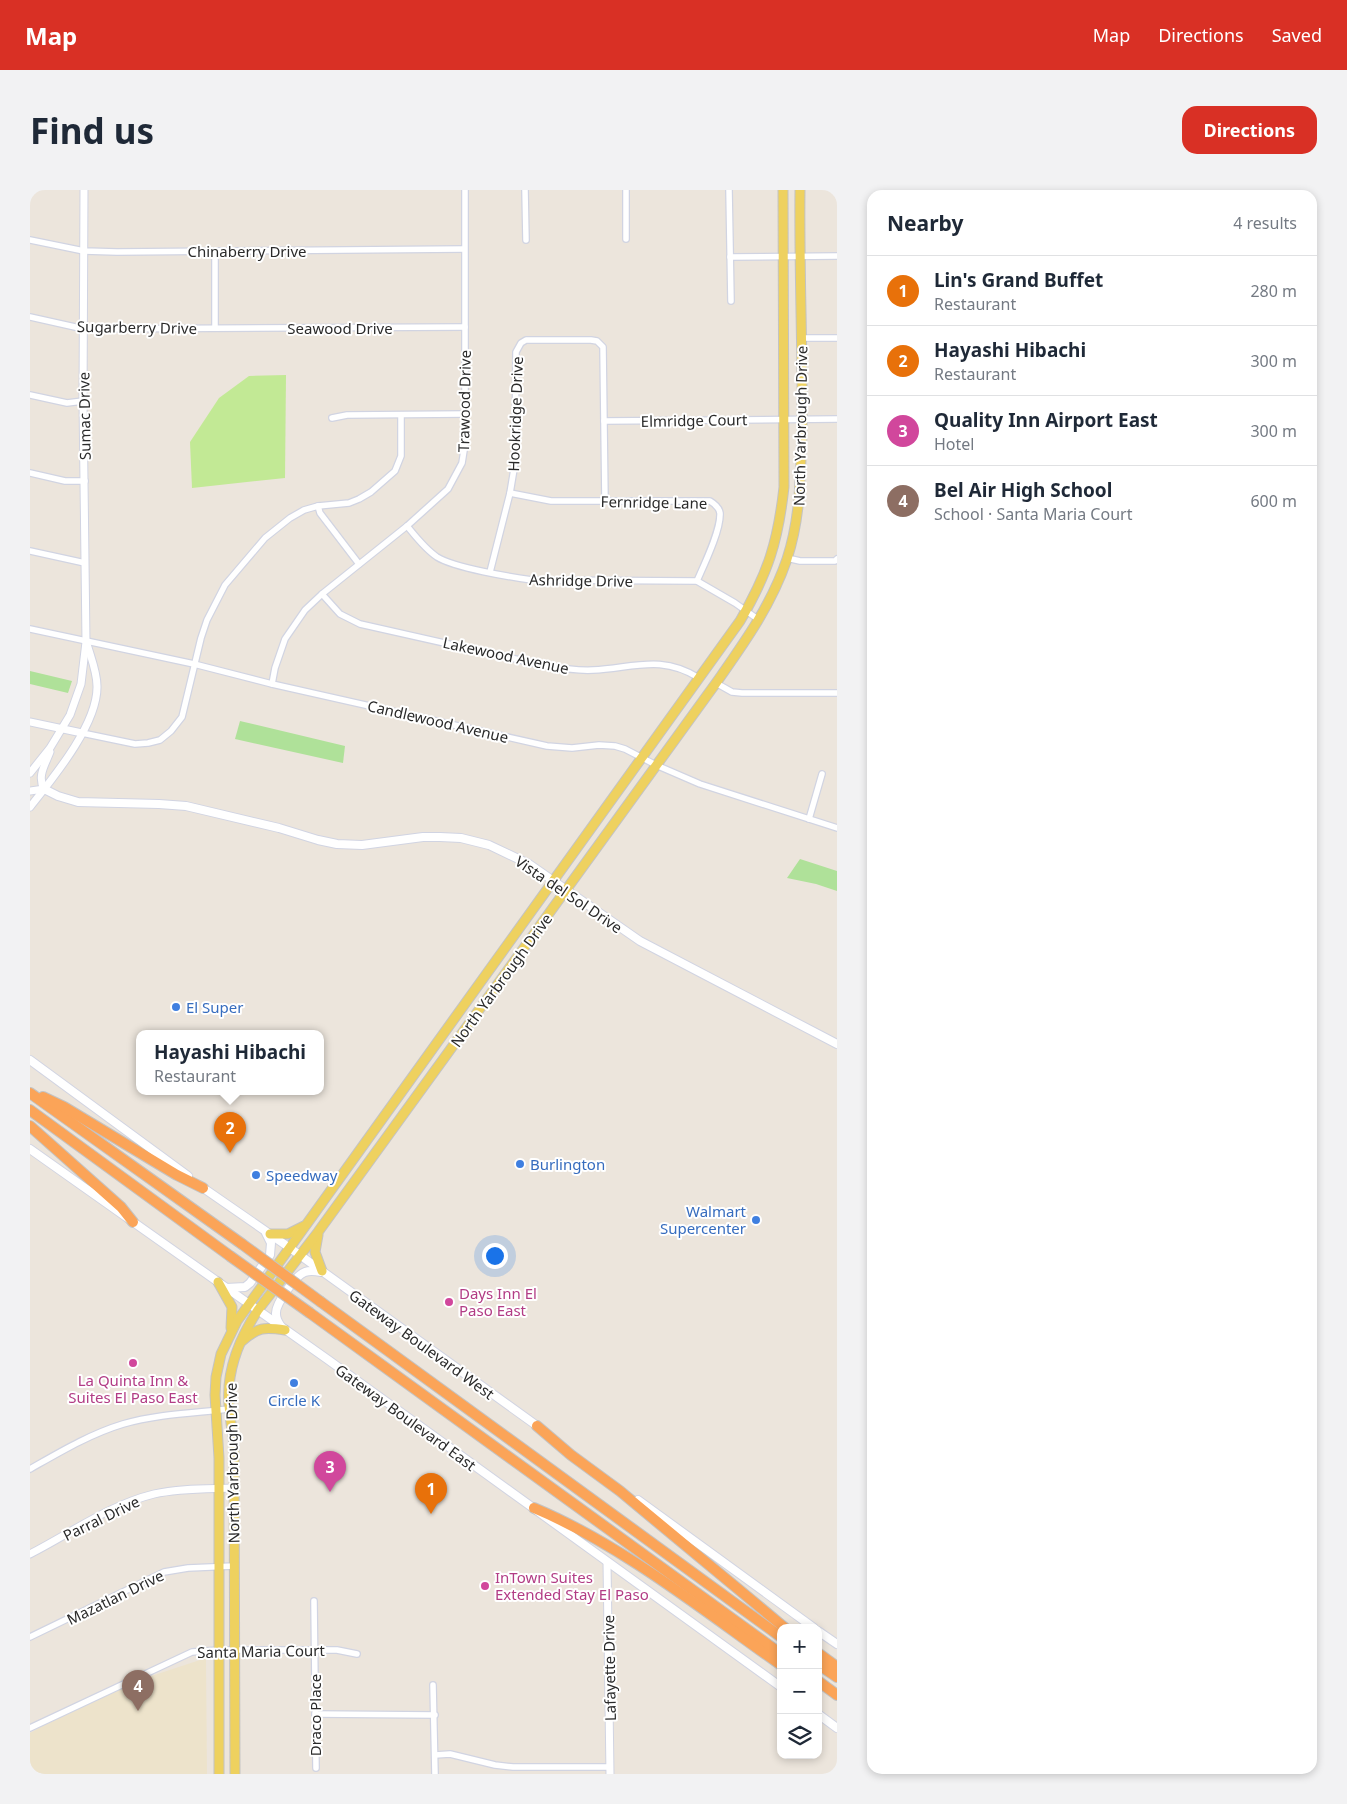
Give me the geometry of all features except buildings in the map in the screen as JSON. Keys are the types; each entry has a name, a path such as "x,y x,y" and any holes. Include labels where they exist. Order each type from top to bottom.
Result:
{"highway":[{"path":"30,1092 64,1107 162,1166 203,1188"},
{"path":"30,1092 777,1633"},
{"path":"30,1110 777,1651"},
{"path":"30,1126 121,1207 132,1222"},
{"path":"537,1426 570,1455 631,1500 780,1624"},
{"path":"534,1508 561,1520 624,1556 777,1662"},
{"path":"822,1656 837,1667"},
{"path":"822,1667 837,1677"},
{"path":"822,1684 837,1695"},
{"path":"822,1687 837,1695"}],"main road":[{"name":"North Yarbrough Drive","path":"220,1774 218,1650 219,1458 215,1411 217,1372 221,1354 230,1332 249,1304 746,611 768,568 778,531 784,487 783,190"},
{"name":"North Yarbrough Drive","path":"235,1774 234,1444 229,1409 230,1372 238,1345 258,1310 318,1232 716,683 759,620 776,588 787,558 800,505 802,420 800,190"},
{"name":"Vista del Sol Drive","path":"44,789 58,796 78,802 186,806 337,844 377,844 422,837 461,838 503,850 529,864 640,941 837,1044"},
{"name":"Gateway Boulevard West","path":"30,1060 203,1188 324,1272 809,1624"},
{"path":"410,1081 422,1089"},
{"name":"Gateway Boulevard East","path":"30,1149 258,1310 777,1684"},
{"path":"226,1288 245,1287 250,1283 270,1255 271,1242 267,1232 288,1234 308,1223"},
{"path":"318,1232 314,1251 316,1260 324,1272"},
{"path":"238,1345 253,1332 260,1329 282,1328 276,1315 279,1302 299,1275 305,1272 324,1272"},
{"path":"218,1282 232,1307 230,1332"},
{"path":"822,1634 837,1644"},
{"path":"822,1717 837,1728"},
{"path":"220,1738 235,1738"}],"street":[{"name":"Sumac Drive","path":"30,773 55,740 70,716 81,684 86,642 84,563 84,190"},
{"name":"Trawood Drive","path":"272,684 275,668 286,639 305,610 322,594 407,526 448,489 462,463 465,444 465,190"},
{"path":"525,190 526,240"},
{"path":"626,190 626,239"},
{"path":"729,190 730,301"},
{"name":"Chinaberry Drive","path":"30,240 84,251 464,249"},
{"path":"215,251 215,328"},
{"path":"730,257 837,256"},
{"name":"Sugarberry Drive","path":"30,317 84,329 215,328"},
{"name":"Seawood Drive","path":"215,328 465,327"},
{"path":"801,338 837,338"},
{"name":"Hookridge Drive","path":"490,572 510,494 515,463 516,352 520,343 526,340 591,340 600,344 603,349 605,501"},
{"path":"30,395 66,403 84,400"},
{"path":"332,418 348,414 465,414"},
{"path":"30,722 135,744 160,740 177,726 182,717 194,664 208,620 225,585 265,538 290,518 304,510 318,506 349,503 360,499 395,471 401,456 401,415"},
{"name":"Elmridge Court","path":"604,421 837,420"},
{"path":"30,473 65,481 85,481"},
{"name":"Fernridge Lane","path":"510,494 551,501 710,501 715,504 720,513 711,548 697,581"},
{"path":"318,506 320,513 359,564"},
{"name":"Ashridge Drive","path":"407,526 421,543 439,558 513,578 541,581 697,581"},
{"path":"30,550 84,563"},
{"path":"787,558 818,562 835,562 837,559"},
{"path":"697,581 759,620"},
{"name":"Lakewood Avenue","path":"322,594 340,614 360,624 542,665 565,669 593,670 658,663 679,667 699,678"},
{"name":"Candlewood Avenue","path":"30,629 194,664 272,684 547,746 572,748 599,745 615,746 700,784 837,828"},
{"name":"Sumac Drive","path":"30,806 77,744 94,704 97,685 86,642"},
{"path":"716,683 732,692 742,693 837,693"},
{"path":"30,791 44,789 40,782 40,776 55,740"},
{"path":"808,819 822,774"},
{"path":"30,1469 84,1439 124,1424 163,1416 229,1409"},
{"name":"Parral Drive","path":"30,1554 104,1513 134,1500 172,1490 234,1488"},
{"name":"Lafayette Drive","path":"606,1562 610,1770"},
{"name":"Mazatlan Drive","path":"30,1637 164,1572 176,1569 234,1566"},
{"name":"Draco Place","path":"314,1601 316,1768"},
{"name":"Santa Maria Court","path":"30,1728 183,1656 200,1651 337,1650 357,1654"},
{"path":"433,1685 435,1774"},
{"path":"316,1714 435,1715"},
{"path":"435,1755 450,1754 495,1765 513,1767 610,1770"}],"shaded area":[{"path":"206,1658 207,1774 30,1774 30,1733 109,1690"}],"green space":[{"path":"286,375 285,478 192,488 190,442 219,398 249,376"},
{"path":"30,671 72,681 68,693 30,684"},
{"path":"240,721 345,746 343,763 235,739"},
{"path":"800,859 837,871 837,891 787,878"}],"place":[{"name":"El Super","path":"176,1007"},
{"name":"Hayashi Hibachi","path":"230,1153"},
{"name":"Burlington","path":"520,1164"},
{"name":"Speedway","path":"256,1175"},
{"name":"Walmart Supercenter","path":"756,1220"},
{"name":"Days Inn El Paso East","path":"449,1302"},
{"name":"La Quinta Inn & Suites El Paso East","path":"133,1363"},
{"name":"Circle K","path":"294,1383"},
{"name":"Quality Inn Airport East","path":"330,1492"},
{"name":"Lin's Grand Buffet","path":"431,1514"},
{"name":"InTown Suites Extended Stay El Paso","path":"485,1586"},
{"name":"Bel Air High School","path":"138,1711"}]}
